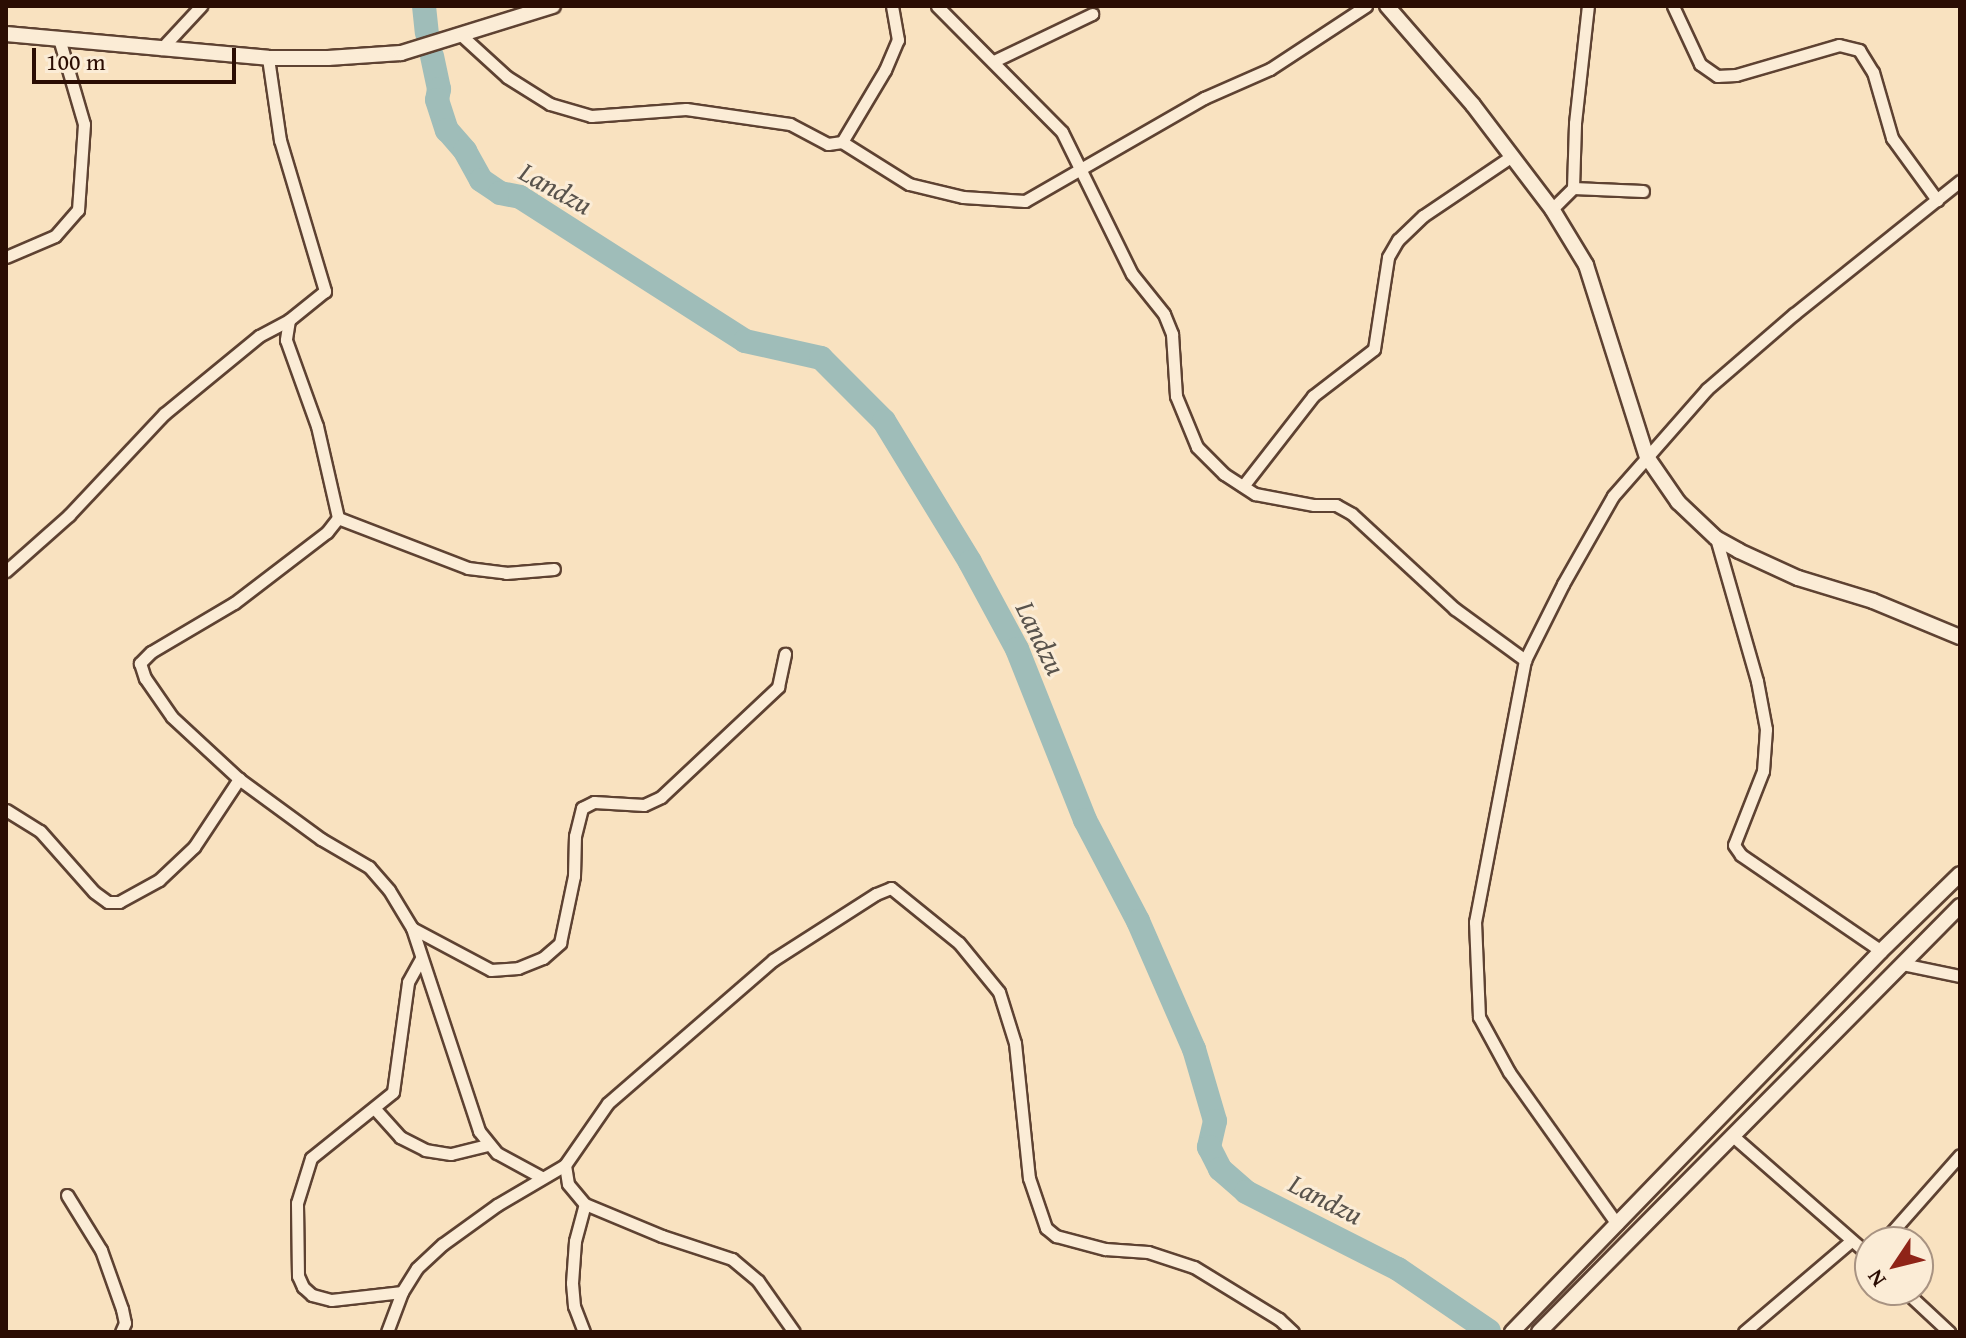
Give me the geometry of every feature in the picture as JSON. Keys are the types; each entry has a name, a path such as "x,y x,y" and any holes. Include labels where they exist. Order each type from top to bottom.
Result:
{"street":[{"path":"161,49 201,6"},
{"path":"6,34 60,42 268,58 401,53 553,6"},
{"path":"842,142 878,83 898,40 892,6"},
{"path":"937,6 1062,132 1132,274 1164,314 1172,334 1176,396 1197,447 1224,474 1255,494 1336,505 1352,514 1455,609 1525,660"},
{"path":"461,35 507,77 550,104 591,116 686,109 790,124 828,144 842,142 909,184 963,197 1025,201 1204,98 1270,69 1366,6"},
{"path":"1387,6 1512,156 1552,209 1586,265 1647,457 1678,502 1716,538 1798,578 1873,601 1960,637"},
{"path":"1552,209 1573,188 1575,123 1588,6"},
{"path":"1673,6 1700,64 1717,76 1736,75 1839,45 1859,50 1873,72 1892,138 1937,200"},
{"path":"994,61 1092,14"},
{"path":"6,257 55,236 78,210 84,124 60,42"},
{"path":"6,571 69,515 164,414 259,336 289,320 325,291 280,140 268,58"},
{"path":"1243,486 1313,396 1374,349 1388,257 1398,240 1423,216 1512,156"},
{"path":"1617,1224 1509,1072 1479,1017 1475,922 1525,660 1563,584 1613,496 1707,389 1794,314 1960,181"},
{"path":"1573,188 1643,191"},
{"path":"289,320 286,340 317,426 338,518"},
{"path":"338,518 468,568 506,573 554,569"},
{"path":"338,518 327,532 234,603 151,652 140,663 145,678 172,717 239,779 321,839 369,867 389,890 412,928 465,1093 488,1145 541,1177"},
{"path":"1716,538 1750,654 1766,729 1763,771 1734,845 1741,855 1881,951"},
{"path":"412,928 491,970 518,968 543,958 560,943 574,876 575,836 582,808 594,802 644,805 661,797 778,687 785,654"},
{"path":"6,810 40,831 94,892 108,902 119,902 159,880 194,847 239,779"},
{"path":"1512,1332 1881,951 1960,874"},
{"path":"387,1332 402,1292 417,1268 443,1244 541,1177 565,1165 608,1103 773,960 876,894 891,888 959,943 999,992 1015,1043 1029,1178 1046,1228 1056,1236 1105,1249 1148,1252 1194,1267 1279,1319 1293,1332"},
{"path":"1539,1332 1960,906"},
{"path":"402,1292 331,1300 312,1295 303,1287 298,1276 297,1203 305,1169 319,1150 388,1099 398,1078 406,991 421,959"},
{"path":"1902,964 1960,976"},
{"path":"375,1109 400,1137 425,1150 451,1154 488,1145"},
{"path":"1734,1137 1854,1244"},
{"path":"1897,1226 1960,1155"},
{"path":"565,1165 568,1184 585,1204 662,1236 732,1259 758,1281 794,1332"},
{"path":"67,1195 101,1250 122,1309 125,1323 121,1332"},
{"path":"584,1332 574,1306 572,1283 575,1241 585,1204"},
{"path":"1744,1332 1851,1241"},
{"path":"1921,1306 1949,1332"}],"waterway":[{"name":"Landzu","path":"424,6 427,33"},
{"name":"Landzu","path":"432,56 439,89 437,100 447,130 465,151 481,180 500,193 520,197 745,341 821,358 884,421 970,562 1017,649 1085,820 1138,921 1194,1049 1215,1121 1209,1147 1220,1169 1246,1192 1398,1269 1489,1331"}]}
